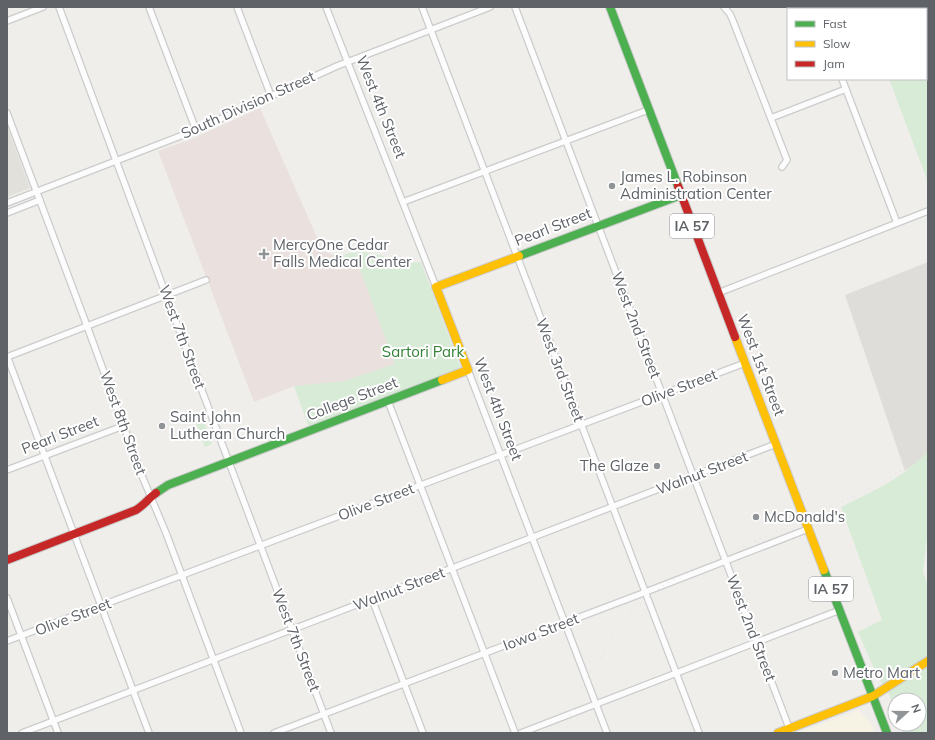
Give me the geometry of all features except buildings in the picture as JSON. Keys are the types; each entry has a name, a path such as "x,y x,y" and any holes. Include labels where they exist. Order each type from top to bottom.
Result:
{"street":[{"path":"7,21 43,7"},
{"name":"West 7th Street","path":"59,7 228,462 332,733"},
{"path":"149,7 196,130"},
{"path":"237,7 271,96"},
{"name":"West 4th Street","path":"326,7 436,287 607,733"},
{"name":"West 3rd Street","path":"422,7 698,733"},
{"name":"South Division Street","path":"7,203 196,130 348,62 490,7"},
{"name":"West 2nd Street","path":"515,7 790,731"},
{"name":"West 1st Street","path":"610,7 648,110 887,733"},
{"path":"724,7 730,14 733,21 787,160 782,168"},
{"path":"842,80 897,223"},
{"path":"771,118 846,89"},
{"path":"403,202 648,110"},
{"name":"West 8th Street","path":"7,113 123,426 182,576 241,733"},
{"name":"Pearl Street","path":"436,287 681,194"},
{"path":"7,213 40,200"},
{"path":"718,293 928,211"},
{"path":"149,733 7,357 206,280"},
{"name":"Olive Street","path":"7,641 745,363"},
{"name":"College Street","path":"7,560 136,510 144,505 151,497 168,486 468,370"},
{"path":"388,401 515,733"},
{"name":"Pearl Street","path":"7,470 123,426"},
{"name":"Walnut Street","path":"22,733 776,444"},
{"name":"Iowa Street","path":"274,733 726,562 808,529"},
{"path":"7,598 58,733"},
{"path":"372,599 423,733"},
{"path":"521,733 840,610"},
{"path":"778,733 790,731 873,696 926,663"}],"shaded area":[{"name":"MercyOne Cedar Falls Medical Center","path":"260,108 323,251 358,264 395,364 344,381 294,386 254,402 158,151 192,139"},
{"path":"7,126 30,188 7,197"},
{"path":"928,262 928,454 905,471 845,295"},
{"path":"859,710 871,724 875,733 799,732"}],"green space":[{"path":"928,7 928,182 889,80 927,80 927,8 862,8"},
{"name":"Sartori Park","path":"363,252 380,255 401,264 421,262 461,369 309,427 294,386 344,381 395,364 358,264 340,257 349,253"},
{"path":"201,414 212,444 205,447 195,421 198,415"},
{"path":"928,451 928,528 923,572 927,583 928,593 928,733 903,733 927,732 927,692 888,692 887,688 885,689 874,668 858,632 882,620 841,507 888,483 909,469"}],"railway":[{"path":"565,733 570,714 586,679 611,638 629,615 665,584 700,566 876,486 899,472 928,447"},
{"path":"909,692 897,645 897,590 907,534 916,508 928,482"}],"traffic: fast":[{"path":"610,7 678,186"},
{"path":"519,256 681,195"},
{"path":"156,493 168,485 442,380"},
{"path":"824,570 887,733"}],"traffic: slow":[{"path":"442,380 468,370 436,287 519,256"},
{"path":"735,337 824,570"},
{"path":"778,733 873,696 928,661"}],"traffic: jam":[{"path":"678,186 735,337"},
{"path":"7,560 136,510 156,493"}],"place":[{"name":"James L. Robinson Administration Center","path":"612,186"},
{"name":"MercyOne Cedar Falls Medical Center","path":"264,254"},
{"name":"Saint John Lutheran Church","path":"162,426"},
{"name":"The Glaze","path":"657,466"},
{"name":"McDonald's","path":"756,517"},
{"name":"Metro Mart","path":"835,673"}]}
